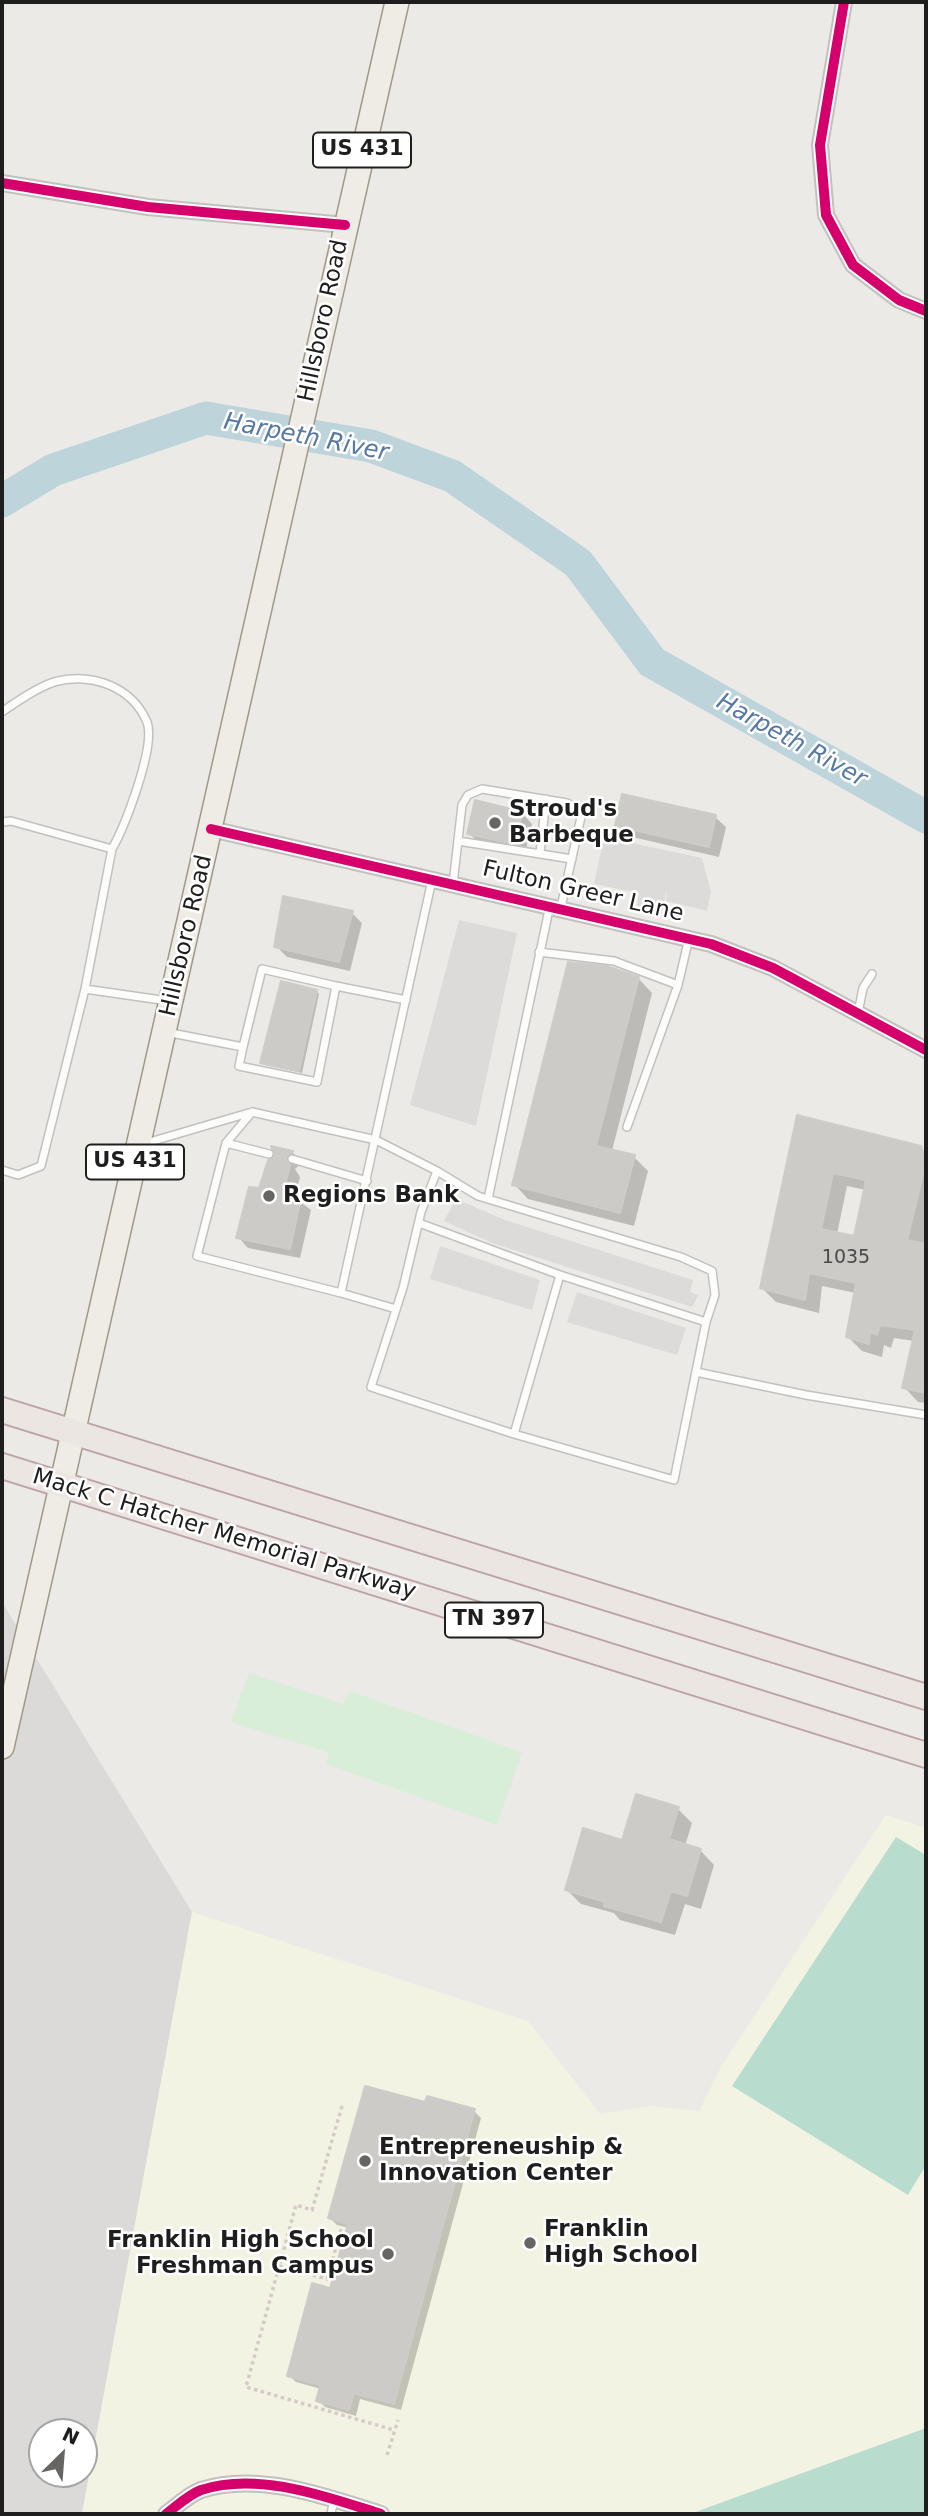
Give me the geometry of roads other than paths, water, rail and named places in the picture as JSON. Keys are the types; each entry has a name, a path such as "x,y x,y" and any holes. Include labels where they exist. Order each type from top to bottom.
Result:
{"highway":[{"name":"TN 397","path":"2,1410 926,1697"},
{"name":"Mack C Hatcher Memorial Parkway","path":"2,1466 926,1755"}],"main road":[{"name":"Hillsboro Road","path":"2,1747 397,2"}],"street":[{"path":"844,2 820,145 826,215 853,265 899,300 926,311"},
{"path":"2,183 148,207 345,225"},
{"name":"Fulton Greer Lane","path":"211,829 689,937 755,960 926,1050"},
{"path":"166,2514 203,2489 250,2483 334,2499 380,2514"}],"lane":[{"path":"2,712 57,681 100,680 129,695 148,723 146,759 121,834 112,849 85,989 41,1166 18,1175 2,1170"},
{"path":"453,884 462,805 468,795 482,789 567,803 577,809 580,817 572,859 539,951 488,1199"},
{"path":"540,853 546,799"},
{"path":"2,822 11,821 112,849"},
{"path":"458,841 572,859"},
{"path":"341,1293 432,879"},
{"path":"627,1127 678,985 687,956 689,937"},
{"path":"539,951 614,961 678,985"},
{"path":"336,986 317,1082 239,1066 262,969 406,1000"},
{"path":"858,1013 863,988 872,974"},
{"path":"85,989 172,1002"},
{"path":"165,1032 243,1047"},
{"path":"139,1145 252,1112 376,1140 437,1171 488,1199 681,1257 712,1271 715,1295 706,1322 674,1480 514,1434 372,1387 419,1223 437,1171"},
{"path":"252,1112 226,1143 197,1256 396,1309"},
{"path":"226,1143 269,1154"},
{"path":"292,1159 367,1181"},
{"path":"419,1223 560,1275 706,1322"},
{"path":"514,1434 560,1275"},
{"path":"696,1372 806,1395 926,1415"},
{"path":"331,2514 334,2499"}],"waterway":[{"name":"Harpeth River","path":"2,501 53,470 206,418 371,446 452,476 578,563 652,662 926,817"}],"place":[{"name":"Stroud's Barbeque","path":"495,823"},
{"name":"Regions Bank","path":"269,1196"},
{"name":"Entrepreneuship & Innovation Center","path":"365,2161"},
{"name":"Franklin High School","path":"530,2243"},
{"name":"Franklin High School Freshman Campus","path":"388,2254"}]}
